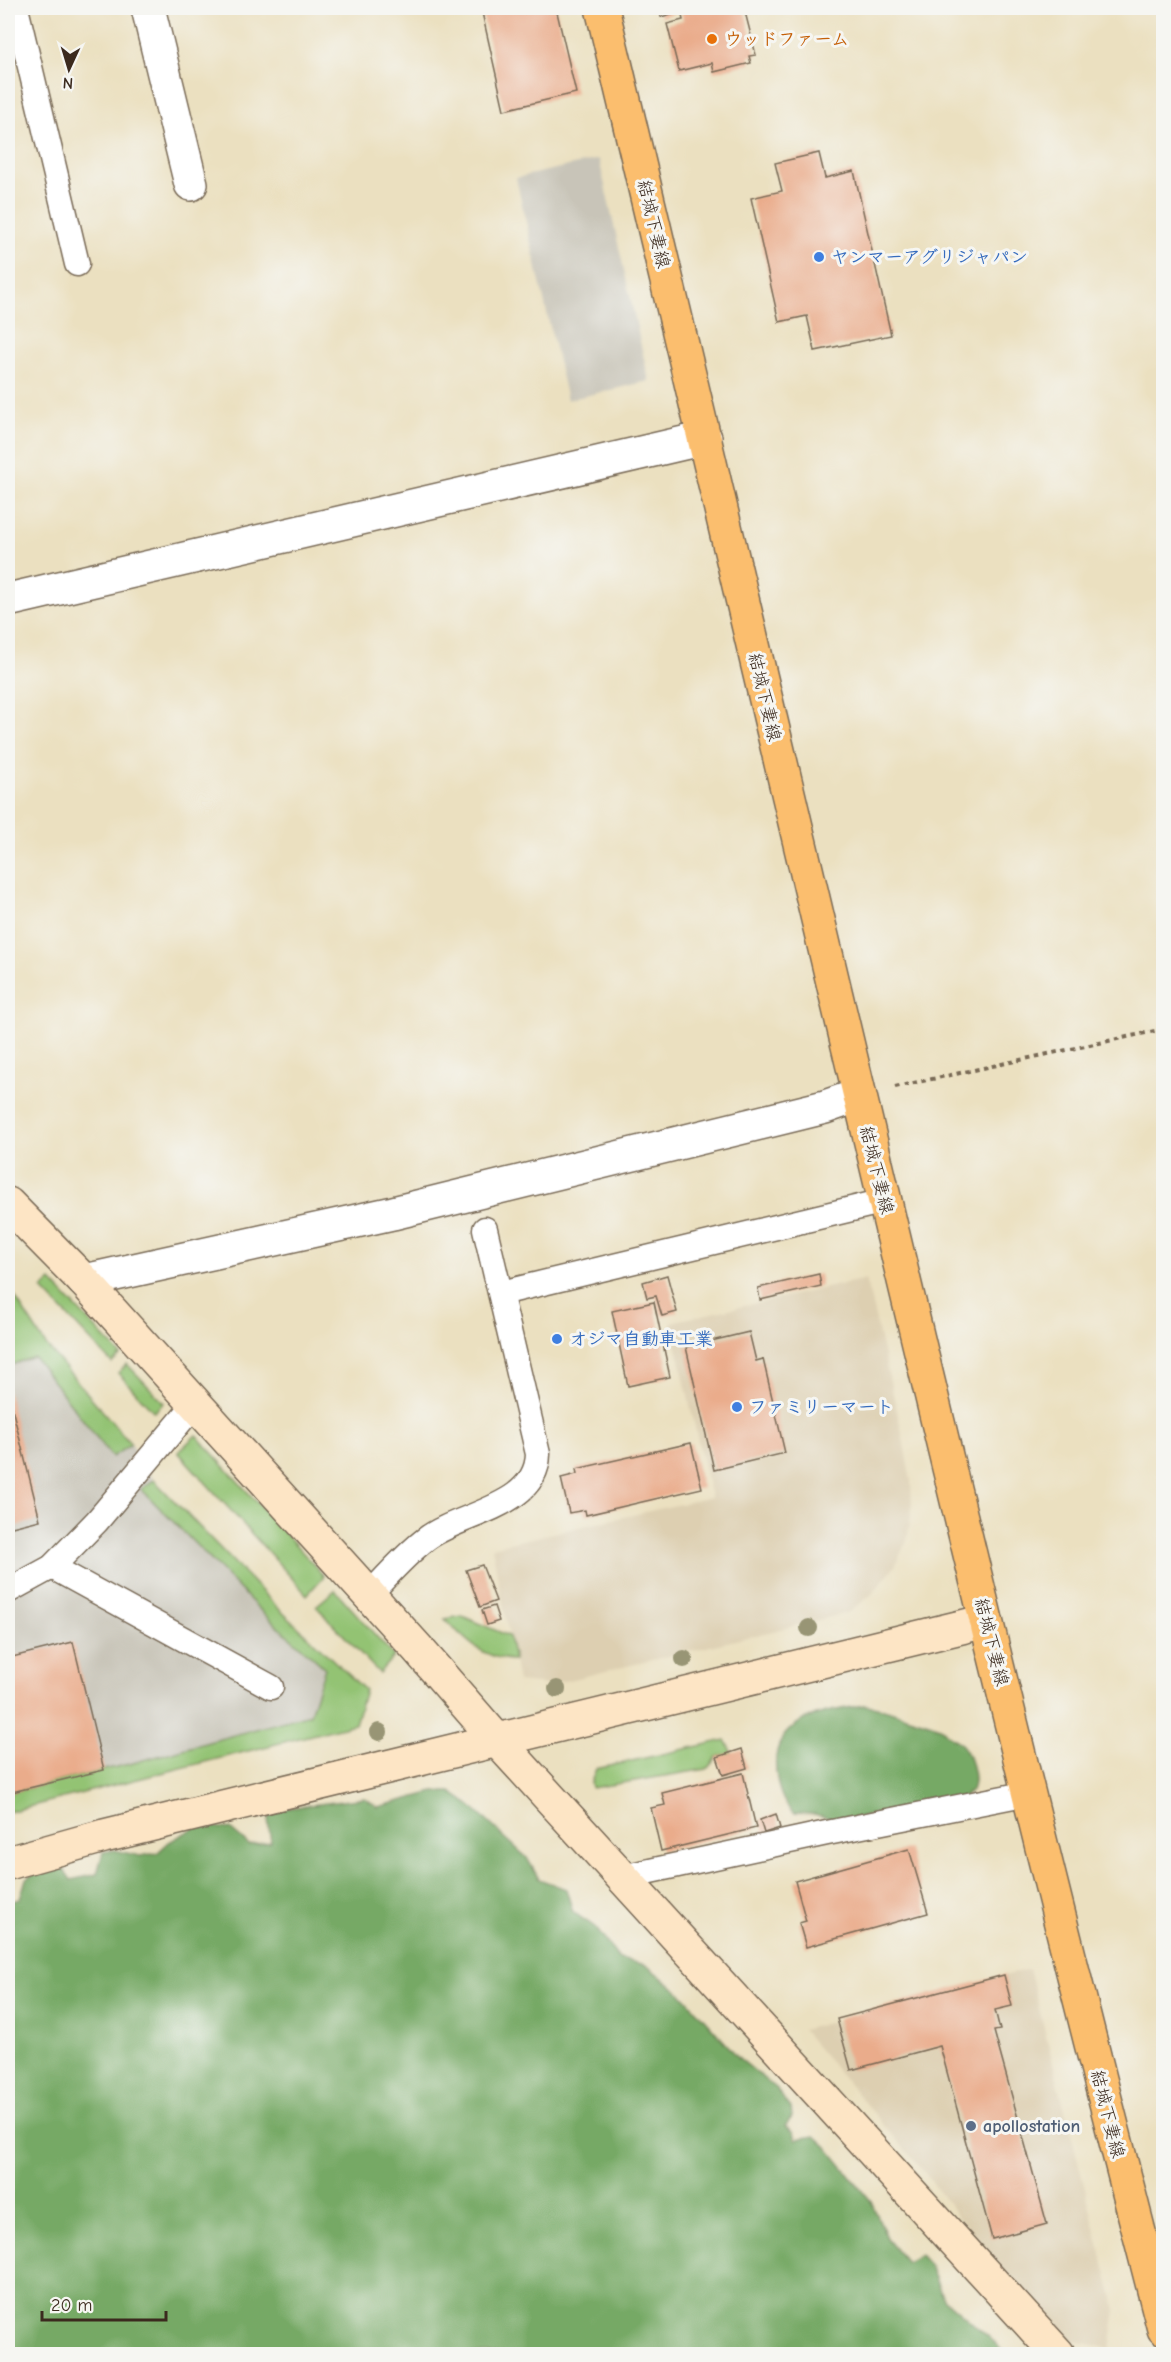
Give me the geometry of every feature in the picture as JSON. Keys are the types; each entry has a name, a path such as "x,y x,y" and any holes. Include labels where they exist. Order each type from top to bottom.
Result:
{"main road":[{"name":"結城下妻線","path":"602,8 986,1621 1100,2084 1164,2330"}],"street":[{"path":"148,8 191,184"},
{"path":"8,600 180,558 705,438"},
{"path":"84,1281 393,1213 825,1107 859,1095"},
{"path":"8,1204 84,1281 369,1595 496,1740 1058,2355"},
{"path":"8,1863 104,1836 986,1621"}],"lane":[{"path":"16,8 77,264"},
{"path":"501,1293 885,1201"},
{"path":"369,1595 427,1538 510,1500 531,1478 538,1465 538,1454 485,1229"},
{"path":"8,1592 51,1567 97,1521 195,1404"},
{"path":"51,1567 271,1687"},
{"path":"622,1877 1029,1793"}],"path":[{"path":"859,1095 1164,1029"}],"shaded area":[{"path":"599,159 649,381 567,400 516,178"},
{"path":"866,1279 901,1428 911,1481 912,1510 907,1540 895,1566 872,1594 850,1612 827,1618 548,1685 518,1682 492,1547 711,1497 671,1322"},
{"path":"8,1286 45,1344 131,1444 165,1493 339,1667 319,1733 8,1812"},
{"path":"1029,1969 1116,2310 1110,2349 1059,2337 984,2250 921,2168 802,2030"}],"green space":[{"path":"51,1281 121,1355 112,1363 42,1289"},
{"path":"8,1286 45,1344 131,1444 112,1457 34,1357 8,1366"},
{"path":"127,1364 164,1403 154,1412 118,1373"},
{"path":"196,1435 324,1576 307,1595 178,1452"},
{"path":"154,1480 280,1610 365,1690 355,1724 8,1812 8,1793 133,1763 310,1714 325,1668 265,1615 141,1489"},
{"path":"335,1590 394,1656 379,1673 316,1606"},
{"path":"462,1616 509,1636 514,1660 493,1656 475,1647 445,1619"},
{"path":"863,1705 879,1707 943,1729 961,1744 967,1753 974,1778 972,1789 961,1798 840,1821 814,1814 793,1813 783,1799 776,1770 777,1753 782,1739 791,1728 817,1715"},
{"path":"725,1740 732,1753 717,1757 707,1769 592,1788 591,1782 596,1769"},
{"path":"434,1792 451,1792 471,1806 527,1858 539,1879 566,1889 573,1912 595,1927 619,1959 646,1965 681,1993 739,2058 775,2088 791,2108 792,2117 785,2126 794,2132 796,2139 815,2136 826,2146 871,2201 888,2240 906,2262 920,2255 930,2266 943,2298 990,2338 1005,2354 8,2354 8,1902 20,1899 26,1879 42,1869 63,1868 71,1880 97,1874 103,1852 115,1850 140,1856 157,1853 169,1842 199,1825 230,1829 249,1845 271,1842 268,1820 273,1810 365,1798 378,1807"}],"building":[{"path":"481,8 556,8 576,93 504,110"},
{"name":"ウッドファーム","path":"659,8 744,8 756,55 749,56 751,63 714,72 712,63 679,71 667,24 683,20 681,11 661,17"},
{"name":"ヤンマーアグリジャパン","path":"819,153 825,178 854,171 891,335 815,351 807,316 779,322 751,198 782,191 775,163"},
{"path":"819,1274 821,1286 760,1300 758,1288"},
{"path":"667,1275 677,1312 662,1316 656,1296 647,1298 643,1282"},
{"path":"654,1302 670,1377 628,1386 612,1311"},
{"name":"ファミリーマート","path":"749,1332 756,1361 763,1359 785,1453 714,1470 686,1347"},
{"path":"8,1392 40,1520 8,1528"},
{"path":"691,1443 702,1488 586,1515 585,1510 569,1513 561,1478 577,1474 576,1469"},
{"path":"482,1565 496,1601 480,1607 466,1570"},
{"path":"494,1606 499,1621 487,1625 482,1610"},
{"path":"73,1642 104,1770 8,1793 8,1658"},
{"path":"742,1749 747,1768 723,1775 717,1757"},
{"path":"743,1773 756,1828 661,1851 651,1808 665,1805 662,1793"},
{"path":"776,1814 780,1828 764,1833 760,1820"},
{"path":"909,1849 928,1913 806,1947 799,1923 806,1921 795,1881"},
{"path":"1004,1975 1012,2006 995,2010 1000,2030 994,2031 1047,2224 992,2239 940,2046 851,2070 837,2019"}],"place":[{"name":"ウッドファーム","path":"712,39"},
{"name":"ヤンマーアグリジャパン","path":"819,257"},
{"name":"オジマ自動車工業","path":"557,1339"},
{"name":"ファミリーマート","path":"737,1407"},
{"name":"apollostation","path":"971,2126"}]}
